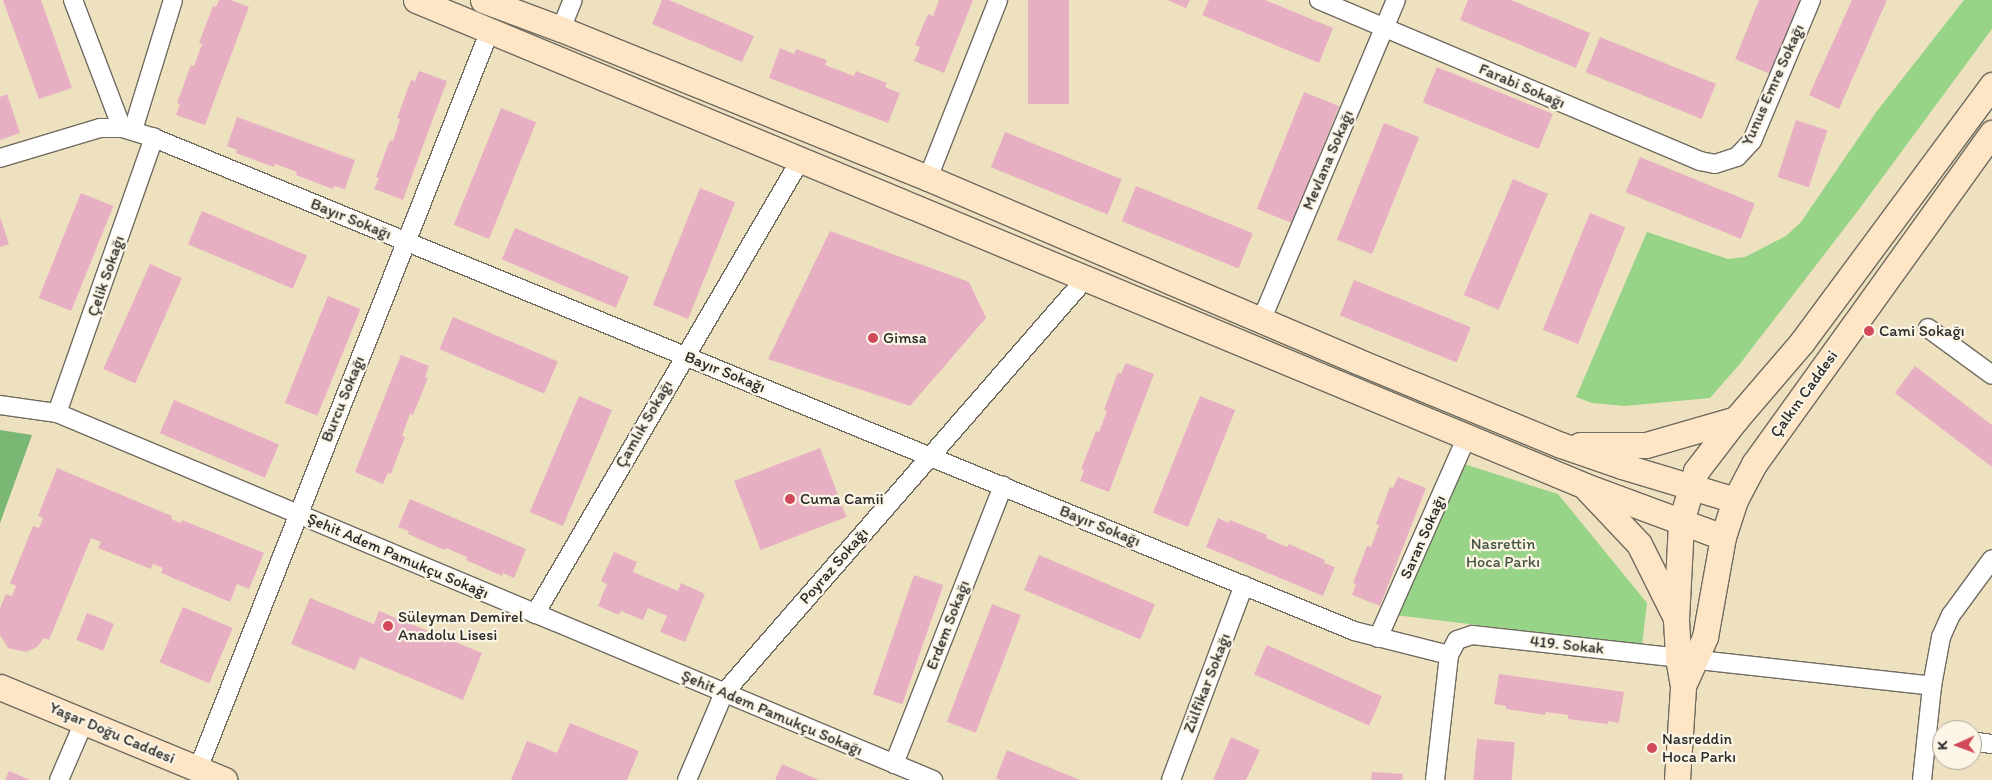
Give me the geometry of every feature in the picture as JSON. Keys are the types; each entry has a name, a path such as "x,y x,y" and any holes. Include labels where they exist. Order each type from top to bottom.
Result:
{"main road":[{"path":"416,0 1585,486 1723,537"},
{"path":"483,0 561,29 928,178 1261,321 1561,445 1622,466 1735,500"},
{"name":"Çalkın Caddesi","path":"1676,619 1681,522 1690,486 1696,471 1736,419 1802,342 1992,85"},
{"name":"Çalkın Caddesi","path":"1687,658 1705,638 1723,537 1735,500 1754,464 1992,133"},
{"path":"1561,445 1646,445 1736,419"},
{"name":"Çalkın Caddesi","path":"1585,486 1639,544 1676,619 1687,658 1683,686 1677,780"},
{"name":"Yaşar Doğu Caddesi","path":"0,687 224,780"}],"street":[{"path":"73,0 127,129"},
{"path":"127,129 173,0"},
{"path":"561,29 573,0"},
{"path":"928,178 998,0"},
{"name":"Farabi Sokağı","path":"1318,0 1700,161 1715,164 1726,162"},
{"name":"Mevlana Sokağı","path":"1261,321 1396,0"},
{"name":"Yunus Emre Sokağı","path":"1726,162 1741,154 1752,141 1811,0"},
{"name":"Burcu Sokağı","path":"198,769 297,514 490,30"},
{"name":"Bayır Sokağı","path":"0,158 81,132 100,128 127,129 154,138 1354,631 1378,638 1453,647"},
{"name":"Çelik Sokağı","path":"57,414 154,138"},
{"name":"Çamlık Sokağı","path":"535,614 684,356 801,159"},
{"name":"Poyraz Sokağı","path":"687,780 724,693 1086,278"},
{"path":"1928,328 1992,374"},
{"name":"Şehit Adem Pamukçu Sokağı","path":"0,405 57,414 933,780"},
{"name":"Saran Sokağı","path":"1378,638 1467,436"},
{"name":"Erdem Sokağı","path":"894,764 1003,486"},
{"path":"1933,720 1932,686 1946,626 1992,559"},
{"name":"Zülfikar Sokağı","path":"1171,780 1244,586"},
{"name":"419. Sokak","path":"1453,647 1472,635 1932,686"},
{"path":"1435,780 1453,647"},
{"path":"59,780 84,722"},
{"path":"1922,780 1932,742"}],"green space":[{"path":"1964,0 1992,0 1992,29 1857,212 1739,365 1710,398 1625,406 1592,403 1576,397 1647,232 1728,259 1745,257 1786,236 1801,222 1877,111"},
{"path":"0,430 32,435 0,523"},
{"name":"Nasrettin Hoca Parkı","path":"1461,463 1558,494 1647,603 1642,645 1395,615"}],"building":[{"path":"3,0 41,0 72,88 39,99"},
{"path":"219,0 231,0 249,7 205,125 176,115 180,104 177,103 191,65 194,66 202,44 199,43 213,6 216,7"},
{"path":"662,0 669,0 754,36 742,62 652,24"},
{"path":"939,0 973,0 944,73 914,61 920,47 915,45 928,14 933,16"},
{"path":"1028,0 1069,0 1069,104 1028,104"},
{"path":"1167,0 1190,0 1186,8"},
{"path":"1209,0 1265,0 1333,28 1319,63 1202,15"},
{"path":"1468,0 1511,0 1590,33 1576,68 1460,20"},
{"path":"1759,0 1800,0 1770,74 1735,59"},
{"path":"1852,0 1887,0 1839,109 1809,95"},
{"path":"1600,37 1716,84 1702,119 1586,72"},
{"path":"780,48 794,54 796,49 827,60 825,65 854,76 856,71 887,83 885,87 900,93 888,123 769,78"},
{"path":"1437,67 1553,114 1539,149 1423,102"},
{"path":"419,71 447,81 403,200 374,189 379,178 376,177 390,140 393,141 400,119 397,118 411,80 415,81"},
{"path":"1304,92 1339,106 1292,223 1257,209"},
{"path":"7,94 20,133 0,140 0,97"},
{"path":"501,108 536,122 489,239 454,225"},
{"path":"237,117 355,160 345,189 334,186 333,189 296,175 297,172 275,164 274,167 236,153 237,150 227,146"},
{"path":"1796,120 1827,130 1809,187 1777,177"},
{"path":"1384,123 1419,137 1372,254 1337,240"},
{"path":"1005,132 1122,179 1108,214 991,167"},
{"path":"1640,157 1755,203 1741,239 1626,192"},
{"path":"1513,179 1548,194 1499,310 1464,295"},
{"path":"1136,186 1253,233 1239,268 1122,221"},
{"path":"700,188 735,202 688,319 653,305"},
{"path":"81,193 113,206 71,311 39,298"},
{"path":"202,211 307,256 293,289 188,244"},
{"path":"1590,213 1625,227 1578,344 1543,330"},
{"path":"0,217 9,244 0,247"},
{"path":"515,228 629,276 616,308 502,259"},
{"name":"Gimsa","path":"830,231 969,282 986,318 910,406 768,359"},
{"path":"150,264 182,278 135,383 103,369"},
{"path":"1354,280 1471,327 1457,362 1340,315"},
{"path":"328,296 360,309 317,416 285,403"},
{"path":"453,317 558,362 544,394 439,349"},
{"path":"401,355 429,366 425,377 428,378 413,415 410,414 402,436 405,437 391,474 388,473 383,484 355,472"},
{"path":"1126,363 1154,374 1109,492 1080,481 1084,470 1081,469 1096,431 1099,432 1107,411 1104,410 1118,372 1121,374"},
{"path":"1915,366 1992,425 1992,467 1895,393"},
{"path":"579,396 612,410 563,526 530,512"},
{"path":"1200,396 1235,410 1188,527 1153,513"},
{"path":"174,400 279,445 265,478 160,433"},
{"name":"Cuma Camii","path":"820,448 847,517 761,550 734,481"},
{"path":"57,468 172,516 171,519 181,523 182,520 264,553 249,589 237,584 230,602 161,573 163,568 153,564 151,569 98,548 101,542 91,538 49,640 44,638 37,647 26,652 8,648 0,635 0,608 6,594 12,596 16,586 10,583 33,526 39,528 43,518 38,516"},
{"path":"1398,477 1426,488 1380,606 1352,595 1356,584 1353,583 1367,546 1371,547 1379,525 1376,524 1390,487 1393,488"},
{"path":"410,499 526,549 514,578 503,573 502,576 466,560 467,557 446,548 444,550 408,534 409,531 398,527"},
{"path":"1218,518 1229,523 1230,520 1267,535 1266,538 1287,547 1289,544 1325,560 1324,563 1335,567 1323,596 1206,547"},
{"path":"614,552 637,562 633,572 678,591 681,583 705,594 685,642 660,632 667,616 648,608 643,620 621,611 619,615 598,606 607,584 601,581"},
{"path":"1039,555 1155,604 1140,639 1024,590"},
{"path":"914,575 943,585 902,704 873,694"},
{"path":"310,598 374,624 379,611 482,653 463,700 360,657 355,670 291,644"},
{"path":"992,604 1021,615 976,733 947,722"},
{"path":"183,607 233,628 209,683 160,662"},
{"path":"87,613 114,624 103,651 76,640"},
{"path":"1267,645 1382,696 1369,725 1254,674"},
{"path":"1499,674 1624,692 1619,723 1608,721 1608,724 1568,719 1568,715 1546,712 1545,715 1506,709 1506,706 1494,704"},
{"path":"570,723 639,751 627,780 511,780 527,741 557,753"},
{"path":"1231,737 1260,750 1246,780 1213,780"},
{"path":"1477,739 1515,742 1512,780 1473,780"},
{"path":"1007,750 1080,780 1000,780 996,778"},
{"path":"782,764 819,780 775,780"},
{"path":"9,771 30,780 5,780"},
{"path":"1372,772 1403,774 1402,780 1371,780"}],"place":[{"name":"Cami Sokağı","path":"1869,331"},
{"name":"Gimsa","path":"873,338"},
{"name":"Cuma Camii","path":"790,499"},
{"name":"Süleyman Demirel Anadolu Lisesi","path":"388,626"},
{"name":"Nasreddin Hoca Parkı","path":"1652,748"}]}
